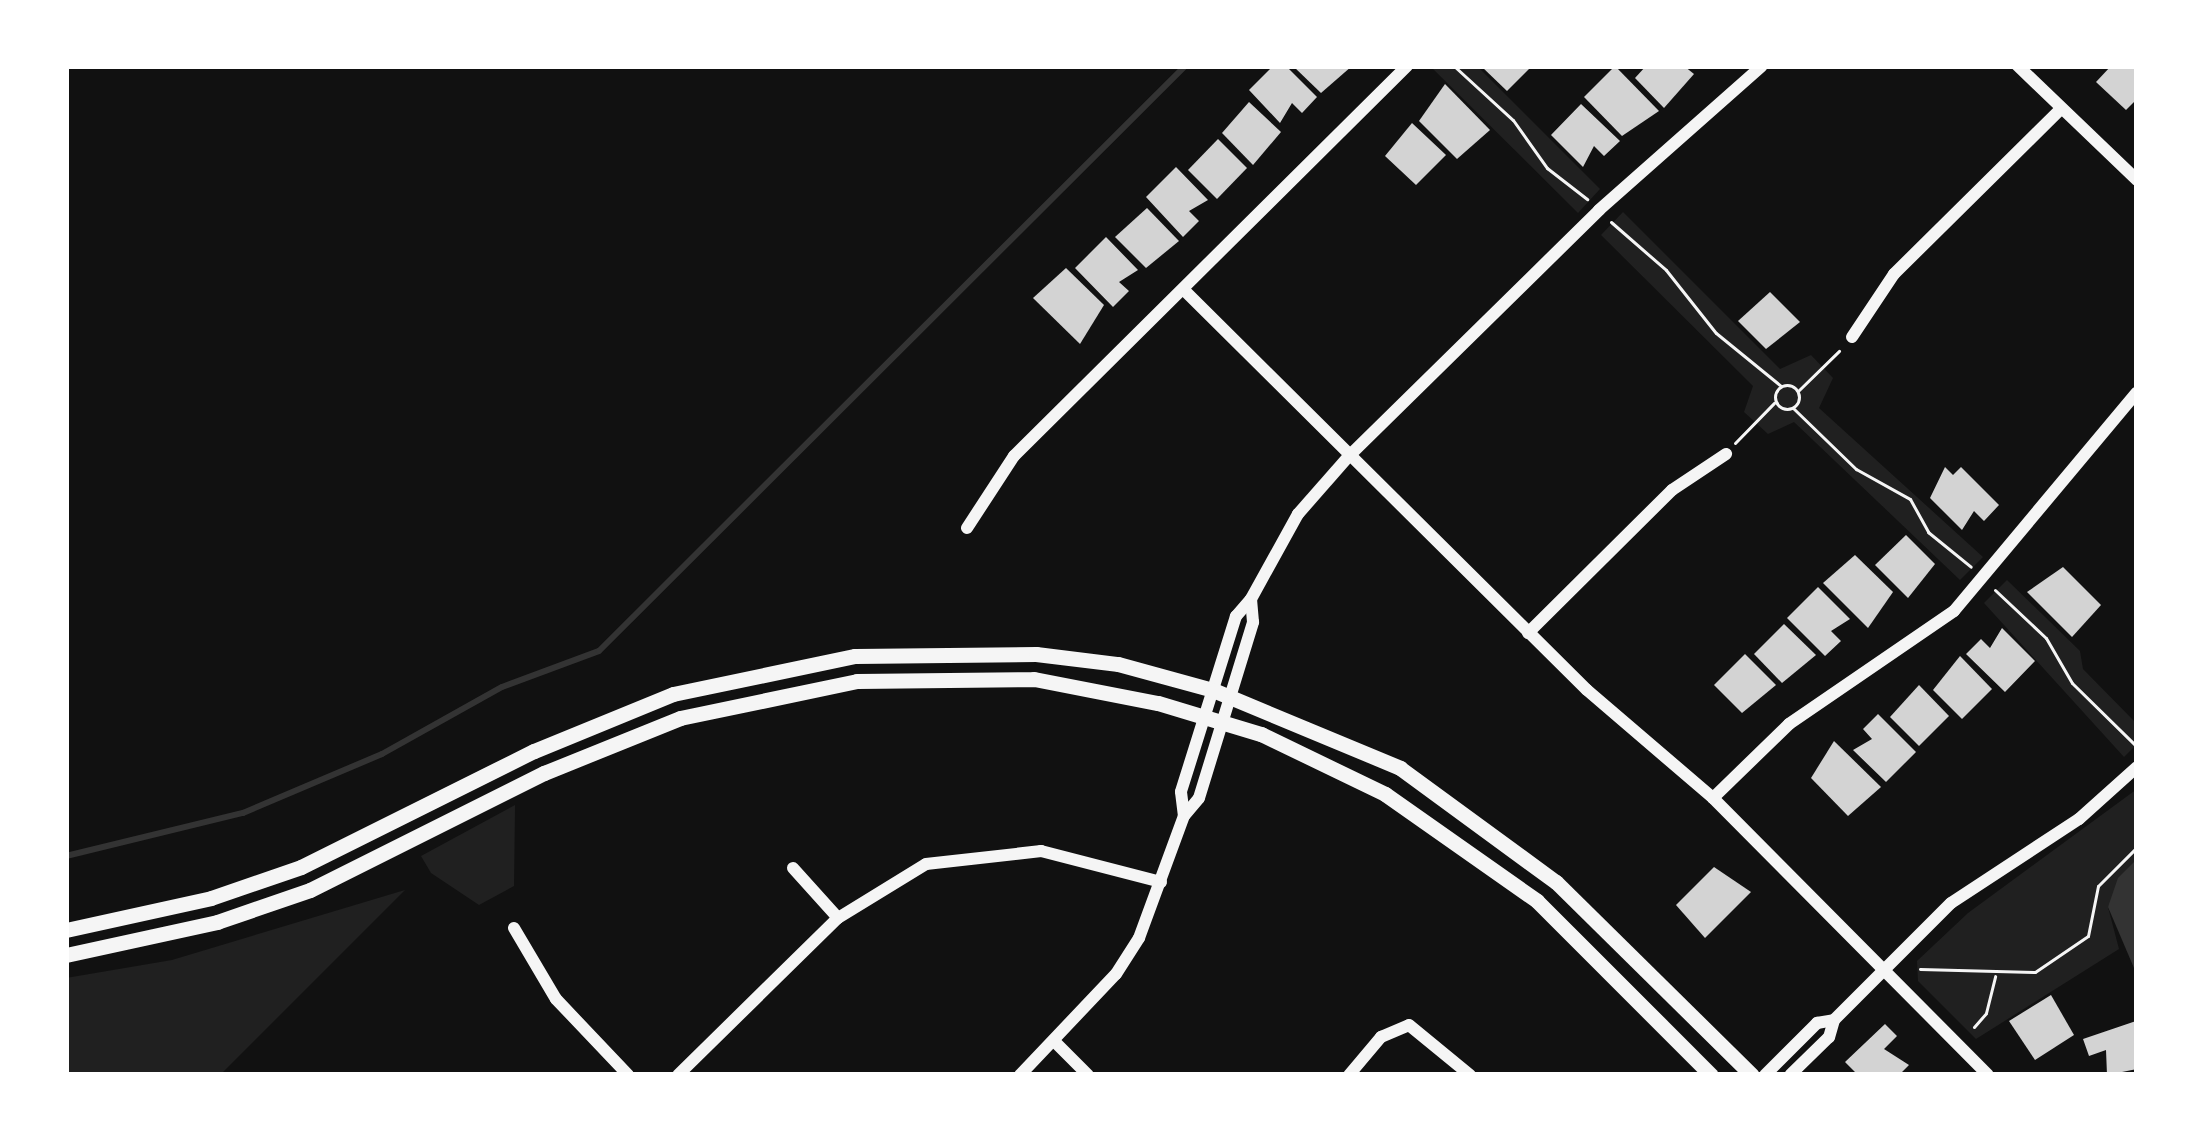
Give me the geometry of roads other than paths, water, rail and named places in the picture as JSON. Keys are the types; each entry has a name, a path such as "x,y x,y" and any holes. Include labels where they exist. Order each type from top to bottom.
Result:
{"street":[{"path":"967,528 1014,456 1407,66"},
{"path":"1184,816 1181,792 1236,616 1251,599 1298,514 1348,457 1599,210 1762,66"},
{"path":"2018,66 2137,180"},
{"path":"1852,338 1894,274 2061,110"},
{"path":"1185,291 1528,633 1713,798 1988,1075"},
{"path":"1713,798 1789,724 1954,611 2137,392"},
{"path":"1528,633 1672,490 1726,454"},
{"path":"1020,1075 1116,974 1161,882 1184,816 1199,799 1253,622 1251,599"},
{"path":"66,930 211,898 301,867 607,717 765,670 943,651 1036,654 1118,664 1213,690 1400,768 1556,881 1752,1075"},
{"path":"66,955 217,922 310,890 616,740 770,694 901,678 1034,679 1205,716 1365,784 1460,841 1537,902 1711,1075"},
{"path":"1790,1075 1829,1037 1834,1020 1951,903 2079,819 2137,767"},
{"path":"678,1075 838,918 926,864 994,851 1083,858 1161,882"},
{"path":"794,868 838,918"},
{"path":"514,928 556,999 628,1075"},
{"path":"1765,1075 1817,1023 1834,1020"},
{"path":"1349,1075 1382,1037 1409,1025 1470,1075"},
{"path":"1054,1041 1088,1075"}],"waterway":[{"path":"66,856 243,813 382,754 502,687 599,651 1185,66"}]}
